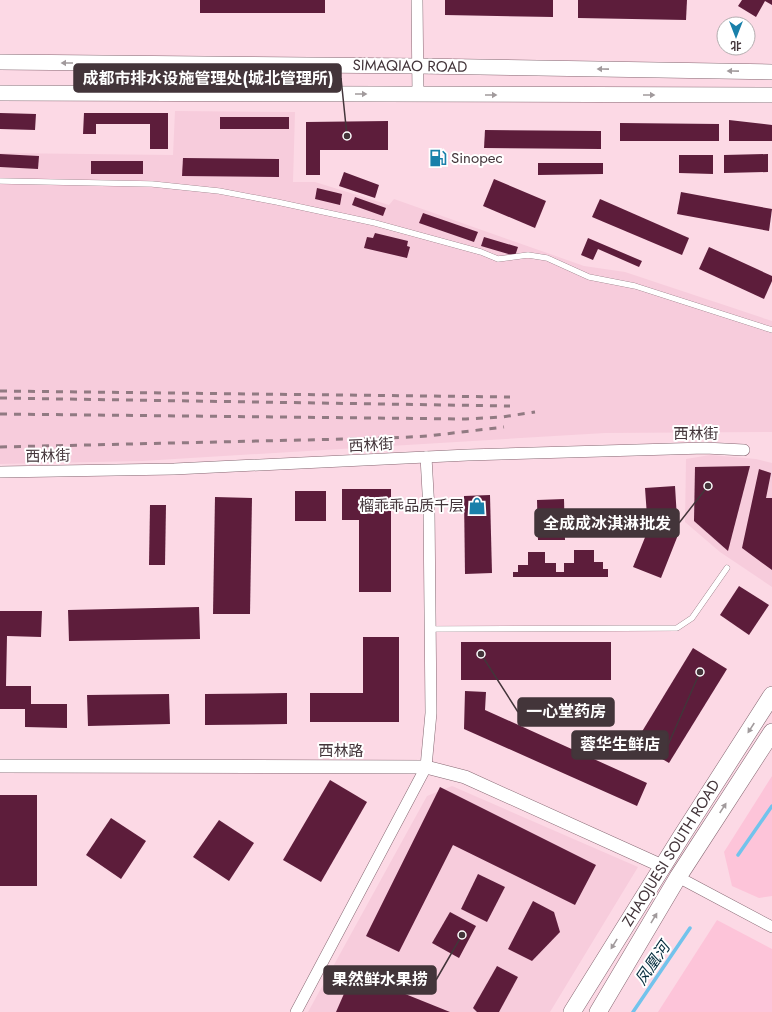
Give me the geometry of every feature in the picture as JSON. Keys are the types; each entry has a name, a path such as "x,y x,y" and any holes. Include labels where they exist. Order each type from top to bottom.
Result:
{"main road":[{"name":"SIMAQIAO ROAD","path":"0,62 418,66 772,72"},
{"name":"SIMAQIAO ROAD","path":"0,93 772,95"},
{"name":"ZHAOJUESI SOUTH ROAD","path":"572,1012 662,866 772,695"},
{"name":"ZHAOJUESI SOUTH ROAD","path":"598,1012 678,877 772,732"}],"street":[{"path":"417,0 418,95"},
{"name":"西林街","path":"0,472 174,469 426,457 705,448 744,450"},
{"path":"296,1012 426,767 431,713 429,510 426,457"},
{"name":"西林路","path":"0,766 426,767 465,777 662,866"},
{"path":"678,877 772,927"}],"lane":[{"path":"0,181 152,184 219,191 277,202 375,223 481,252 498,259 528,256 547,258 589,277 634,286 772,330"},
{"path":"430,629 677,628 692,618 727,568"}],"shaded area":[{"path":"175,111 295,112 293,182 315,182 389,205 394,199 584,266 625,272 772,321 772,432 605,433 142,461 0,464 0,153 173,155"},
{"path":"710,455 756,459 772,463 772,587 720,552 685,522 686,459"},
{"path":"772,776 772,896 759,898 732,886 724,852"},
{"path":"452,786 638,867 550,1012 308,1012 427,796"},
{"path":"717,920 772,949 772,1012 658,1012"}],"building":[{"path":"200,0 325,0 325,13 200,13"},
{"path":"445,0 553,0 553,17 445,15"},
{"path":"578,0 687,0 686,20 578,18"},
{"path":"742,0 772,0 772,5 765,1 756,17 738,6"},
{"path":"0,113 36,114 35,130 0,129"},
{"path":"84,113 168,113 168,149 150,149 150,124 96,124 96,134 83,134"},
{"path":"220,117 289,117 289,129 220,129"},
{"path":"729,120 772,125 772,141 729,141"},
{"path":"388,121 388,150 320,150 320,175 306,175 306,122"},
{"path":"620,123 719,124 719,141 620,141"},
{"path":"485,130 601,131 601,149 484,148"},
{"path":"0,154 39,156 38,169 0,167"},
{"path":"768,154 768,172 724,173 724,155"},
{"path":"679,155 713,155 713,174 679,173"},
{"path":"183,158 279,159 279,177 182,176"},
{"path":"91,161 143,161 143,174 91,174"},
{"path":"538,163 603,163 603,174 538,175"},
{"path":"344,172 379,185 375,198 339,186"},
{"path":"494,179 546,201 535,228 483,206"},
{"path":"317,188 342,194 340,205 315,199"},
{"path":"681,192 772,209 769,231 677,214"},
{"path":"355,197 386,208 383,216 352,205"},
{"path":"600,199 689,238 682,255 592,217"},
{"path":"423,213 478,232 474,242 419,223"},
{"path":"375,233 408,241 407,246 410,247 407,258 364,248 367,237 373,238"},
{"path":"484,237 518,247 515,256 481,246"},
{"path":"588,238 642,261 639,267 598,249 593,260 581,255"},
{"path":"709,247 772,276 772,281 764,299 699,269"},
{"path":"750,466 728,551 694,521 695,467"},
{"path":"759,469 771,473 766,498 772,498 772,570 742,548"},
{"path":"675,486 678,535 661,578 633,567 648,530 645,488"},
{"path":"342,489 391,489 391,592 359,592 359,520 342,520"},
{"path":"295,491 326,491 326,521 295,521"},
{"path":"490,495 492,573 465,574 464,496"},
{"path":"215,497 252,498 250,614 213,614"},
{"path":"564,499 565,540 538,540 537,500"},
{"path":"150,505 166,505 165,565 149,565"},
{"path":"574,550 594,550 594,562 603,562 603,569 608,569 608,577 513,577 513,572 518,572 518,565 528,565 528,552 545,552 545,563 556,563 556,572 564,572 564,563 574,563"},
{"path":"739,586 769,605 749,635 720,615"},
{"path":"199,607 200,639 69,641 68,610"},
{"path":"0,611 42,611 41,637 7,636 6,686 31,686 31,704 67,704 67,728 25,727 25,709 0,709"},
{"path":"363,637 399,637 399,722 310,722 310,693 363,693"},
{"path":"461,642 611,642 611,680 461,680"},
{"path":"693,648 727,669 669,763 635,743"},
{"path":"465,691 486,692 485,710 647,783 637,806 464,729"},
{"path":"287,693 287,724 205,725 205,694"},
{"path":"169,694 170,724 88,726 87,695"},
{"path":"330,780 367,802 321,882 283,860"},
{"path":"440,787 596,865 575,905 453,845 399,952 366,936"},
{"path":"0,795 37,795 37,886 0,886"},
{"path":"111,818 146,841 121,879 86,855"},
{"path":"219,820 254,843 229,881 193,857"},
{"path":"478,874 505,887 487,922 461,909"},
{"path":"533,901 554,912 560,932 532,961 508,949"},
{"path":"450,912 476,926 459,958 432,943"},
{"path":"497,966 518,977 499,1012 477,1012 473,1008"},
{"path":"353,973 450,1012 336,1012"}],"waterway":[{"name":"凤凰河","path":"738,855 772,806"},
{"name":"凤凰河","path":"633,1012 690,928"}],"railway":[{"path":"0,391 510,397"},
{"path":"0,398 510,406"},
{"path":"0,414 466,419 502,417 535,412"},
{"path":"0,447 389,438 428,436 504,427"}],"place":[{"name":"成都市排水设施管理处(城北管理所)","path":"347,136"},
{"name":"Sinopec","path":"438,158"},
{"name":"全成成冰淇淋批发","path":"708,486"},
{"name":"榴乖乖品质千层","path":"477,506"},
{"name":"一心堂药房","path":"481,654"},
{"name":"蓉华生鲜店","path":"700,672"},
{"name":"果然鲜水果捞","path":"462,935"}]}
